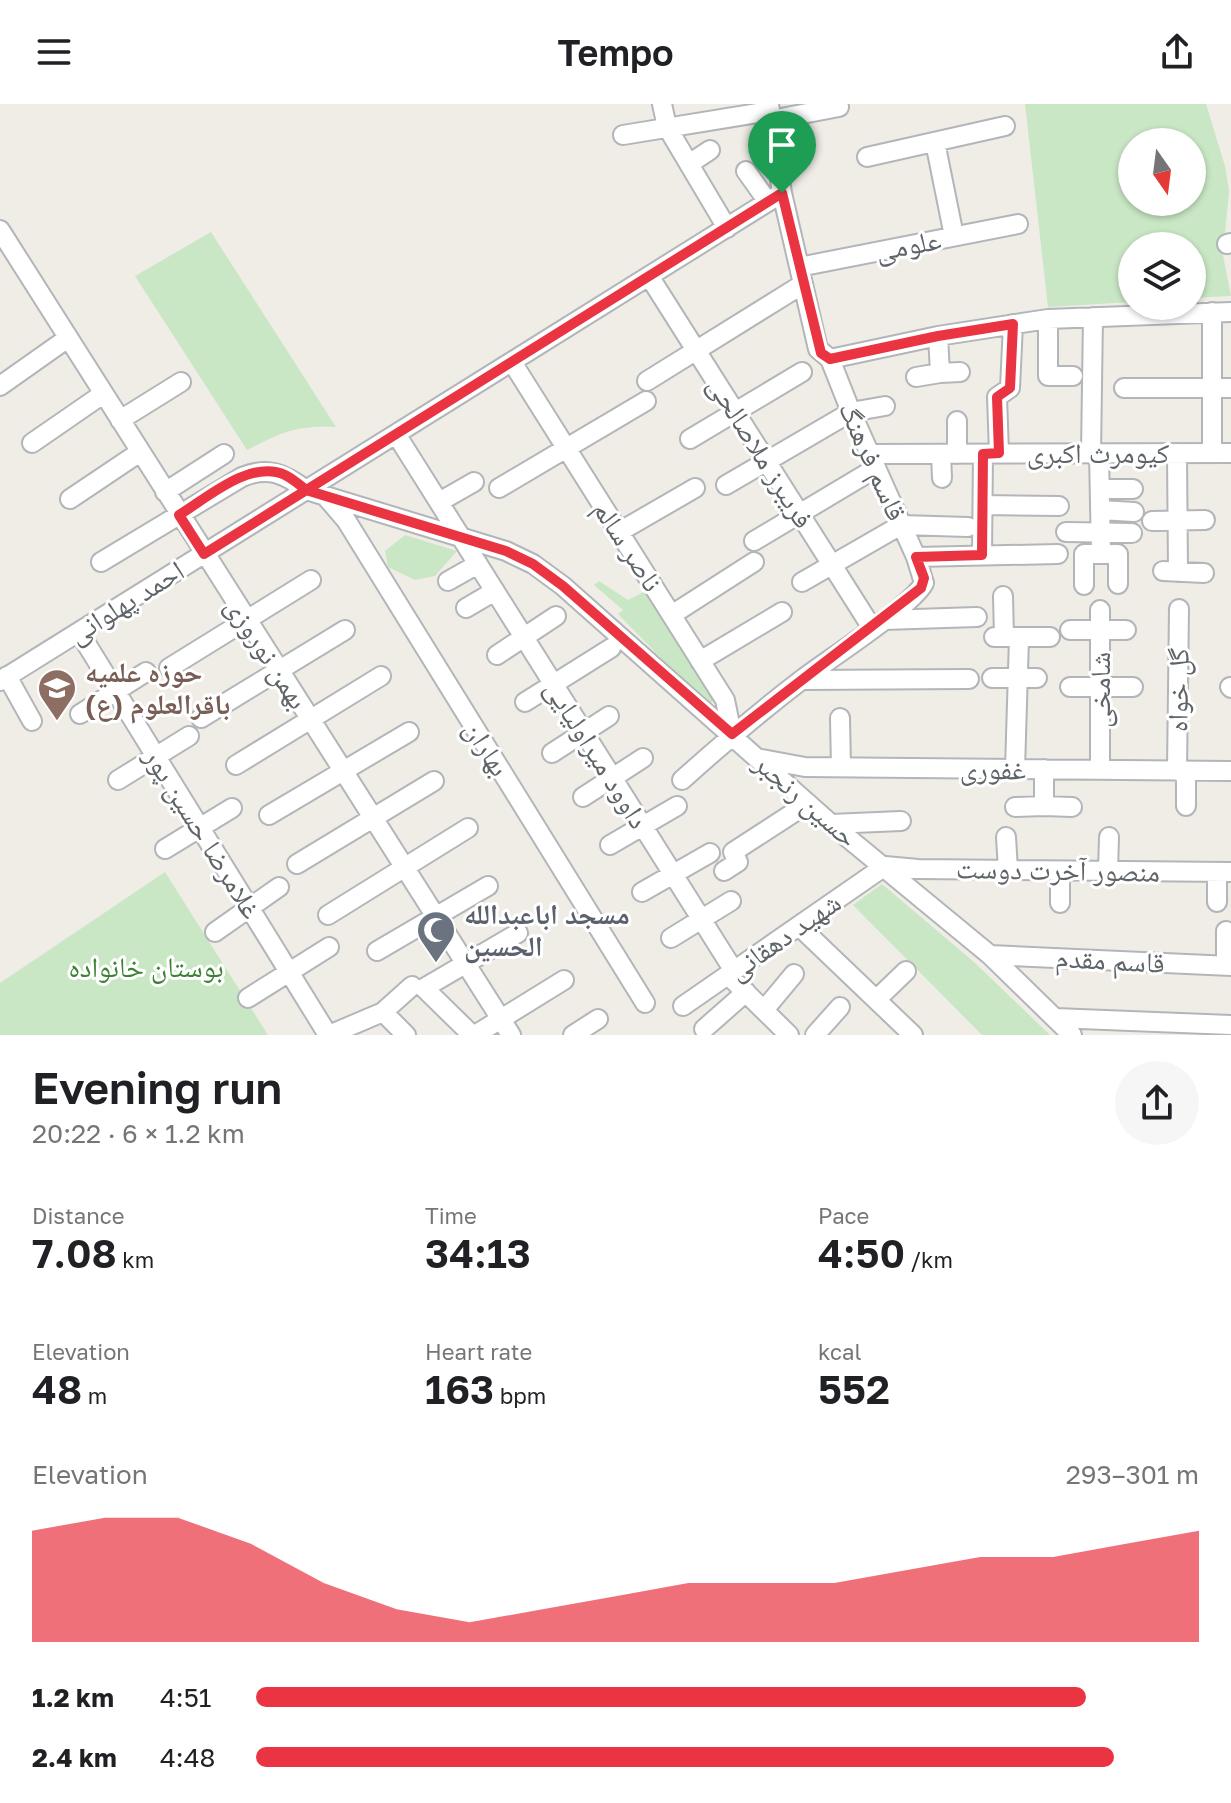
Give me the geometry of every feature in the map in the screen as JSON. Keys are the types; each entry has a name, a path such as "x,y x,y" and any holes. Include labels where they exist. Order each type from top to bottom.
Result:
{"street":[{"path":"662,104 667,127 727,228"},
{"path":"623,135 770,112 839,107"},
{"name":"قاسم فرهنگ","path":"682,780 732,734 878,624 921,588 924,578 830,359 818,349 801,275 775,198 770,112"},
{"path":"867,157 1005,126"},
{"path":"935,142 954,236"},
{"path":"689,164 710,150"},
{"path":"746,171 775,198"},
{"name":"احمد پهلوانی","path":"4,678 775,198"},
{"name":"علومی","path":"801,275 954,236 1018,224"},
{"name":"بهمن نوروزی","path":"0,230 506,1027"},
{"path":"647,381 801,275"},
{"name":"فریبرز ملاصالحی","path":"649,276 832,565 878,624"},
{"path":"830,359 938,336 1048,319 1222,312 1222,453"},
{"path":"1093,317 1095,497 1101,554"},
{"path":"1048,319 1040,376 1073,376"},
{"path":"985,555 983,505 997,397 1010,388 1013,324"},
{"path":"938,336 940,373"},
{"path":"0,386 68,338"},
{"name":"ناصر سالم","path":"512,362 725,700 732,734"},
{"path":"690,439 802,372"},
{"path":"916,377 960,372"},
{"path":"120,420 181,382"},
{"path":"1124,388 1222,388"},
{"path":"32,443 103,394"},
{"path":"499,488 646,401"},
{"path":"726,485 851,412 885,406"},
{"path":"942,478 957,421"},
{"name":"داوود میراولیایی","path":"396,434 701,918 731,973 783,1033"},
{"path":"70,499 140,452"},
{"path":"1177,453 1178,520 1171,572 1204,573"},
{"name":"کیومرث اکبری","path":"873,461 949,454 1222,453"},
{"path":"165,492 224,454"},
{"path":"754,541 873,461"},
{"name":"حسین رنجبر","path":"101,562 242,477 271,471 286,475 306,490 521,557 547,573 732,734 807,804 990,955 1072,1035"},
{"path":"439,502 474,482"},
{"path":"619,532 695,488"},
{"path":"1095,497 1133,489"},
{"name":"بهاران","path":"326,496 346,520 645,1003"},
{"path":"1095,497 1134,512"},
{"path":"983,505 1059,506"},
{"path":"1152,521 1205,520"},
{"path":"802,582 901,525 968,527"},
{"path":"1066,532 1132,533"},
{"path":"916,557 1058,554"},
{"path":"1084,585 1084,554 1118,554 1118,584"},
{"path":"673,614 754,562"},
{"path":"448,581 478,564"},
{"path":"169,668 311,580"},
{"path":"466,608 495,591"},
{"path":"1003,596 1006,638 1028,678 1015,769"},
{"name":"گل خواه","path":"1179,609 1182,771 1186,806"},
{"name":"شامخی","path":"1100,610 1100,770"},
{"path":"700,661 782,612"},
{"path":"497,655 556,616"},
{"path":"878,624 977,617"},
{"path":"201,718 345,630"},
{"path":"1070,630 1126,630"},
{"name":"غلامرضا حسین پور","path":"79,632 328,1035"},
{"path":"1006,638 1050,637"},
{"path":"525,702 611,648"},
{"path":"80,714 146,672"},
{"path":"236,765 381,676"},
{"path":"4,678 32,721"},
{"path":"992,678 1028,678"},
{"path":"802,680 969,679"},
{"path":"1070,687 1133,687"},
{"path":"552,753 609,716"},
{"path":"840,718 841,767"},
{"path":"269,815 409,732"},
{"path":"118,780 189,736"},
{"name":"غفوری","path":"755,757 781,764 841,767 1231,771"},
{"path":"583,797 643,758"},
{"path":"1044,769 1044,806"},
{"path":"297,864 434,781"},
{"path":"724,871 738,862 733,852 807,804"},
{"path":"610,845 677,806"},
{"path":"1015,807 1072,807"},
{"path":"165,849 232,808"},
{"path":"831,824 901,821"},
{"path":"328,915 468,828"},
{"path":"1006,837 1008,870"},
{"path":"1108,871 1109,837"},
{"path":"642,892 710,853"},
{"name":"منصور آخرت دوست","path":"885,866 1224,872"},
{"name":"شهید دهقانی","path":"683,1006 885,866"},
{"path":"1060,871 1060,903"},
{"path":"1217,902 1224,872"},
{"path":"377,951 488,886"},
{"path":"215,932 279,887"},
{"path":"671,938 731,901"},
{"path":"799,926 913,1035"},
{"path":"1226,931 1228,966"},
{"path":"328,1035 383,1012 418,987 466,965 518,933"},
{"path":"248,998 329,947"},
{"name":"قاسم مقدم","path":"990,955 1228,966"},
{"path":"877,999 906,971"},
{"path":"764,1010 794,974"},
{"path":"418,987 474,1035 506,1027 564,980"},
{"path":"704,1029 746,992"},
{"path":"815,1035 840,1007"},
{"path":"383,1012 406,1035"},
{"path":"1055,1018 1231,1025"},
{"path":"573,1035 598,1019"}],"green space":[{"path":"1025,104 1206,104 1225,166 1229,191 1223,255 1231,296 1206,297 1206,232 1118,232 1118,303 1048,307"},
{"path":"211,232 336,427 290,431 247,450 135,276"},
{"path":"405,535 457,551 435,576 415,580 388,567 385,551"},
{"path":"599,581 628,600 647,590 713,698 711,706 618,614 623,610 594,585"},
{"name":"بوستان خانواده","path":"165,872 268,1035 0,1035 0,983"},
{"path":"882,884 974,962 1050,1035 982,1035 853,905"}],"place":[{"name":"حوزه علمیه باقرالعلوم (ع)","path":"57,722"},
{"name":"مسجد اباعبدالله الحسین","path":"436,964"}],"route":[{"path":"782,193 306,490 204,554 179,515 242,477 271,471 286,475 306,490 506,551 547,573 732,734 884,620 921,588 924,578 916,557 982,555 983,454 999,453 997,397 1010,388 1013,324 830,359 821,353 782,193"}]}
